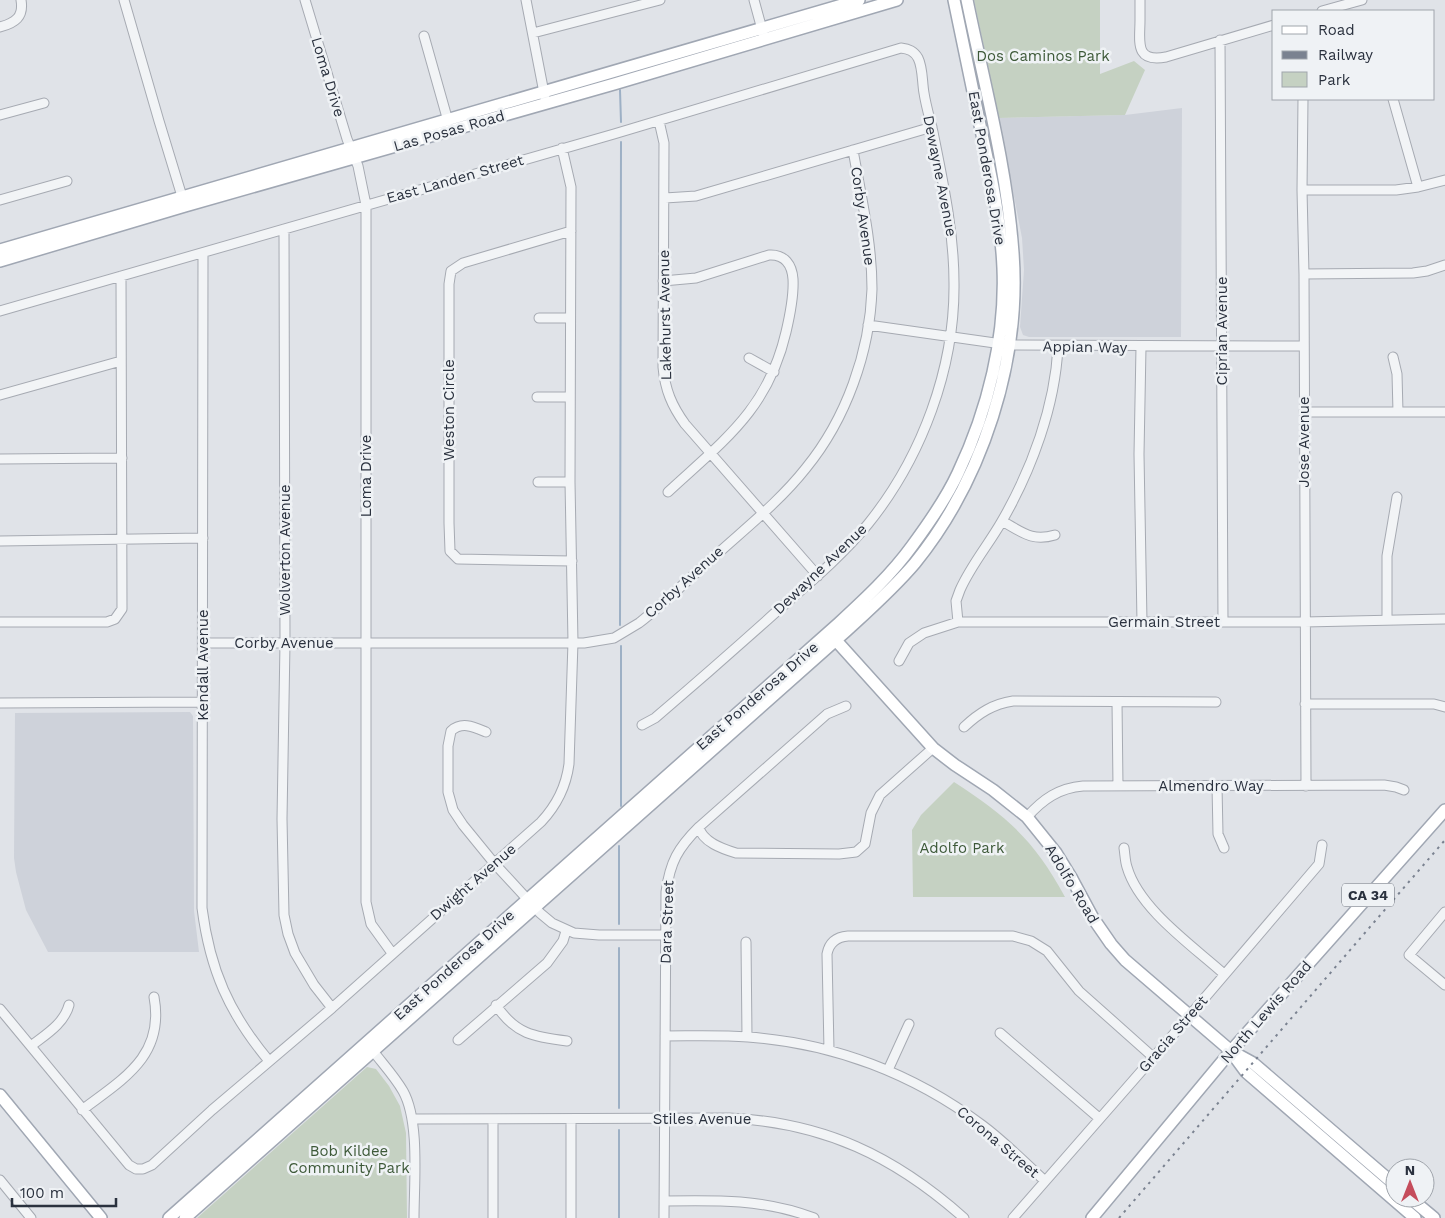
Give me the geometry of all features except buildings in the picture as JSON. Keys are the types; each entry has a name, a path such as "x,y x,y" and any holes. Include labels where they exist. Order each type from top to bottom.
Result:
{"main road":[{"name":"Las Posas Road","path":"763,33 859,0"},
{"name":"Las Posas Road","path":"0,250 184,201 353,153 763,33 897,0"},
{"name":"East Ponderosa Drive","path":"954,0 990,170 1000,233 1004,345"},
{"name":"East Ponderosa Drive","path":"185,1218 370,1047 832,636 899,562 943,501 958,473 978,423 988,388 1004,345 1014,291 1011,229 1002,166 967,0"},
{"name":"Las Posas Road","path":"353,153 448,121 544,97"},
{"name":"Las Posas Road","path":"0,261 184,201"},
{"name":"Adolfo Road","path":"832,636 933,748 955,766 993,790 1027,817 1047,840 1065,866 1092,918 1111,944 1140,974 1231,1051 1253,1063 1385,1176"},
{"name":"North Lewis Road","path":"1092,1218 1231,1051 1445,810"},
{"name":"East Ponderosa Drive","path":"169,1218 370,1047"},
{"name":"Adolfo Road","path":"1231,1051 1246,1072 1415,1218"},
{"path":"0,1095 101,1218"},
{"path":"1422,1208 1434,1218"}],"street":[{"path":"0,27 11,24 19,18 22,12 21,0"},
{"path":"124,0 184,201"},
{"name":"Loma Drive","path":"305,0 361,177 366,205 366,902 371,924 392,953"},
{"path":"526,0 544,97"},
{"path":"533,33 660,0"},
{"path":"754,0 763,33"},
{"path":"1140,0 1139,44 1144,54 1153,58 1160,58 1272,26"},
{"path":"1326,10 1362,0"},
{"path":"424,36 448,121"},
{"name":"Ciprian Avenue","path":"1220,40 1224,622"},
{"name":"East Landen Street","path":"0,311 658,121 901,48 910,50"},
{"name":"Dewayne Avenue","path":"642,725 655,718 818,576 865,528 880,509 898,480 928,418 941,380 951,337 954,298 953,247 947,204 924,93 920,64 916,55 910,50"},
{"name":"Jose Avenue","path":"1303,100 1306,786"},
{"path":"1393,100 1418,187"},
{"path":"0,115 44,103"},
{"name":"Lakehurst Avenue","path":"658,121 664,143 663,367 667,393 676,412 818,576"},
{"path":"665,198 696,196 932,127"},
{"name":"Dwight Avenue","path":"82,1110 128,1165 136,1169 142,1169 152,1165 212,1110 332,1008 494,863 549,813 556,803 565,783 569,764 573,642 570,482 570,181 562,148"},
{"name":"Corby Avenue","path":"203,643 599,641 614,638 639,623 763,513 806,468 833,428 840,414 860,362 868,324 872,289 869,243 853,150"},
{"path":"1302,190 1396,190 1445,180"},
{"path":"0,200 67,181"},
{"name":"Wolverton Avenue","path":"284,229 285,643 282,819 284,915 295,953 314,985 332,1008"},
{"name":"Weston Circle","path":"571,231 463,263 451,271 449,284 449,523 450,551 458,560 572,561"},
{"name":"Kendall Avenue","path":"204,253 202,908 206,932 220,981 241,1025 269,1061"},
{"path":"663,281 696,278 770,255 780,256 786,260 791,267 793,276 791,308 784,341 774,372 760,398 746,418 728,438 668,492"},
{"path":"1304,274 1413,274 1445,265"},
{"path":"0,622 107,622 115,619 121,612 123,604 121,540 121,276"},
{"path":"539,318 569,318"},
{"name":"Appian Way","path":"868,324 1004,345 1058,347 1304,346"},
{"path":"958,622 956,601 960,590 1002,522 1019,488 1042,427 1054,382 1058,347"},
{"path":"1141,347 1139,454 1142,622"},
{"path":"1393,357 1397,374 1398,412"},
{"path":"749,358 774,372"},
{"path":"0,395 121,361"},
{"path":"537,397 570,397"},
{"path":"1304,412 1445,412"},
{"path":"0,459 122,458"},
{"path":"538,482 570,482"},
{"path":"1387,619 1388,556 1397,497"},
{"path":"1002,522 1033,537 1044,538 1055,535"},
{"path":"0,541 203,538"},
{"name":"Germain Street","path":"899,661 909,643 924,633 958,622 1304,622 1445,619"},
{"path":"0,703 203,702"},
{"path":"964,727 983,711 1005,702 1216,702"},
{"path":"1117,702 1118,786"},
{"path":"1305,704 1434,704 1445,707"},
{"name":"Dara Street","path":"664,1218 665,904 668,877 677,852 683,843 827,714 846,706"},
{"path":"486,732 466,725 458,726 451,731 448,746 448,792 450,804 456,815 494,863 552,923 566,931 599,935 666,935"},
{"path":"700,827 700,832 706,839 736,853 839,854 856,852 865,844 871,813 880,795 933,748"},
{"name":"Almendro Way","path":"1027,817 1044,800 1062,790 1083,786 1384,785 1404,790"},
{"path":"1217,786 1218,834 1224,848"},
{"name":"Gracia Street","path":"1013,1218 1319,864 1322,846"},
{"path":"1124,848 1131,876 1146,901 1171,927 1224,974"},
{"path":"1445,912 1409,955 1445,986"},
{"path":"458,1040 546,963 563,941 566,931"},
{"path":"829,1050 827,954 835,940 848,936 1013,936 1025,938 1047,951 1079,991 1153,1057"},
{"path":"746,942 747,1037"},
{"path":"0,1009 82,1110 143,1059 155,1031 157,1016 154,997"},
{"path":"30,1046 58,1024 66,1014 69,1005"},
{"path":"496,1005 509,1022 526,1033 567,1041"},
{"path":"888,1070 909,1024"},
{"path":"1000,1033 1099,1118"},
{"name":"Corona Street","path":"665,1036 747,1037 792,1042 861,1059 888,1070 936,1095 976,1121 1045,1181"},
{"path":"370,1047 404,1092 413,1118 414,1218"},
{"name":"Stiles Avenue","path":"413,1118 755,1119 802,1127 860,1148 890,1163 937,1194 964,1218"},
{"path":"493,1118 493,1218"},
{"path":"571,1119 571,1218"},
{"path":"0,1180 31,1218"},
{"path":"664,1201 721,1200 760,1203 792,1210 814,1218"}],"shaded area":[{"path":"1182,108 1181,337 1029,337 1023,335 1020,327 1024,270 1022,238 999,118 1125,115"},
{"path":"190,712 193,716 194,911 199,952 48,952 26,910 14,858 15,713"}],"green space":[{"name":"Dos Caminos Park","path":"974,0 1100,0 1100,74 1134,61 1145,70 1125,115 999,118"},
{"name":"Adolfo Park","path":"954,782 989,806 1018,831 1042,860 1065,897 913,897 912,830 921,815"},
{"name":"Bob Kildee Community Park","path":"367,1067 376,1069 389,1086 400,1106 406,1133 407,1218 197,1218"}],"waterway":[{"path":"620,90 621,122"},
{"path":"620,625 621,142"},
{"path":"621,646 621,806"},
{"path":"619,846 619,924"},
{"path":"619,948 619,1108"},
{"path":"619,1130 619,1218"}],"railway":[{"path":"1119,1218 1445,840"}]}
